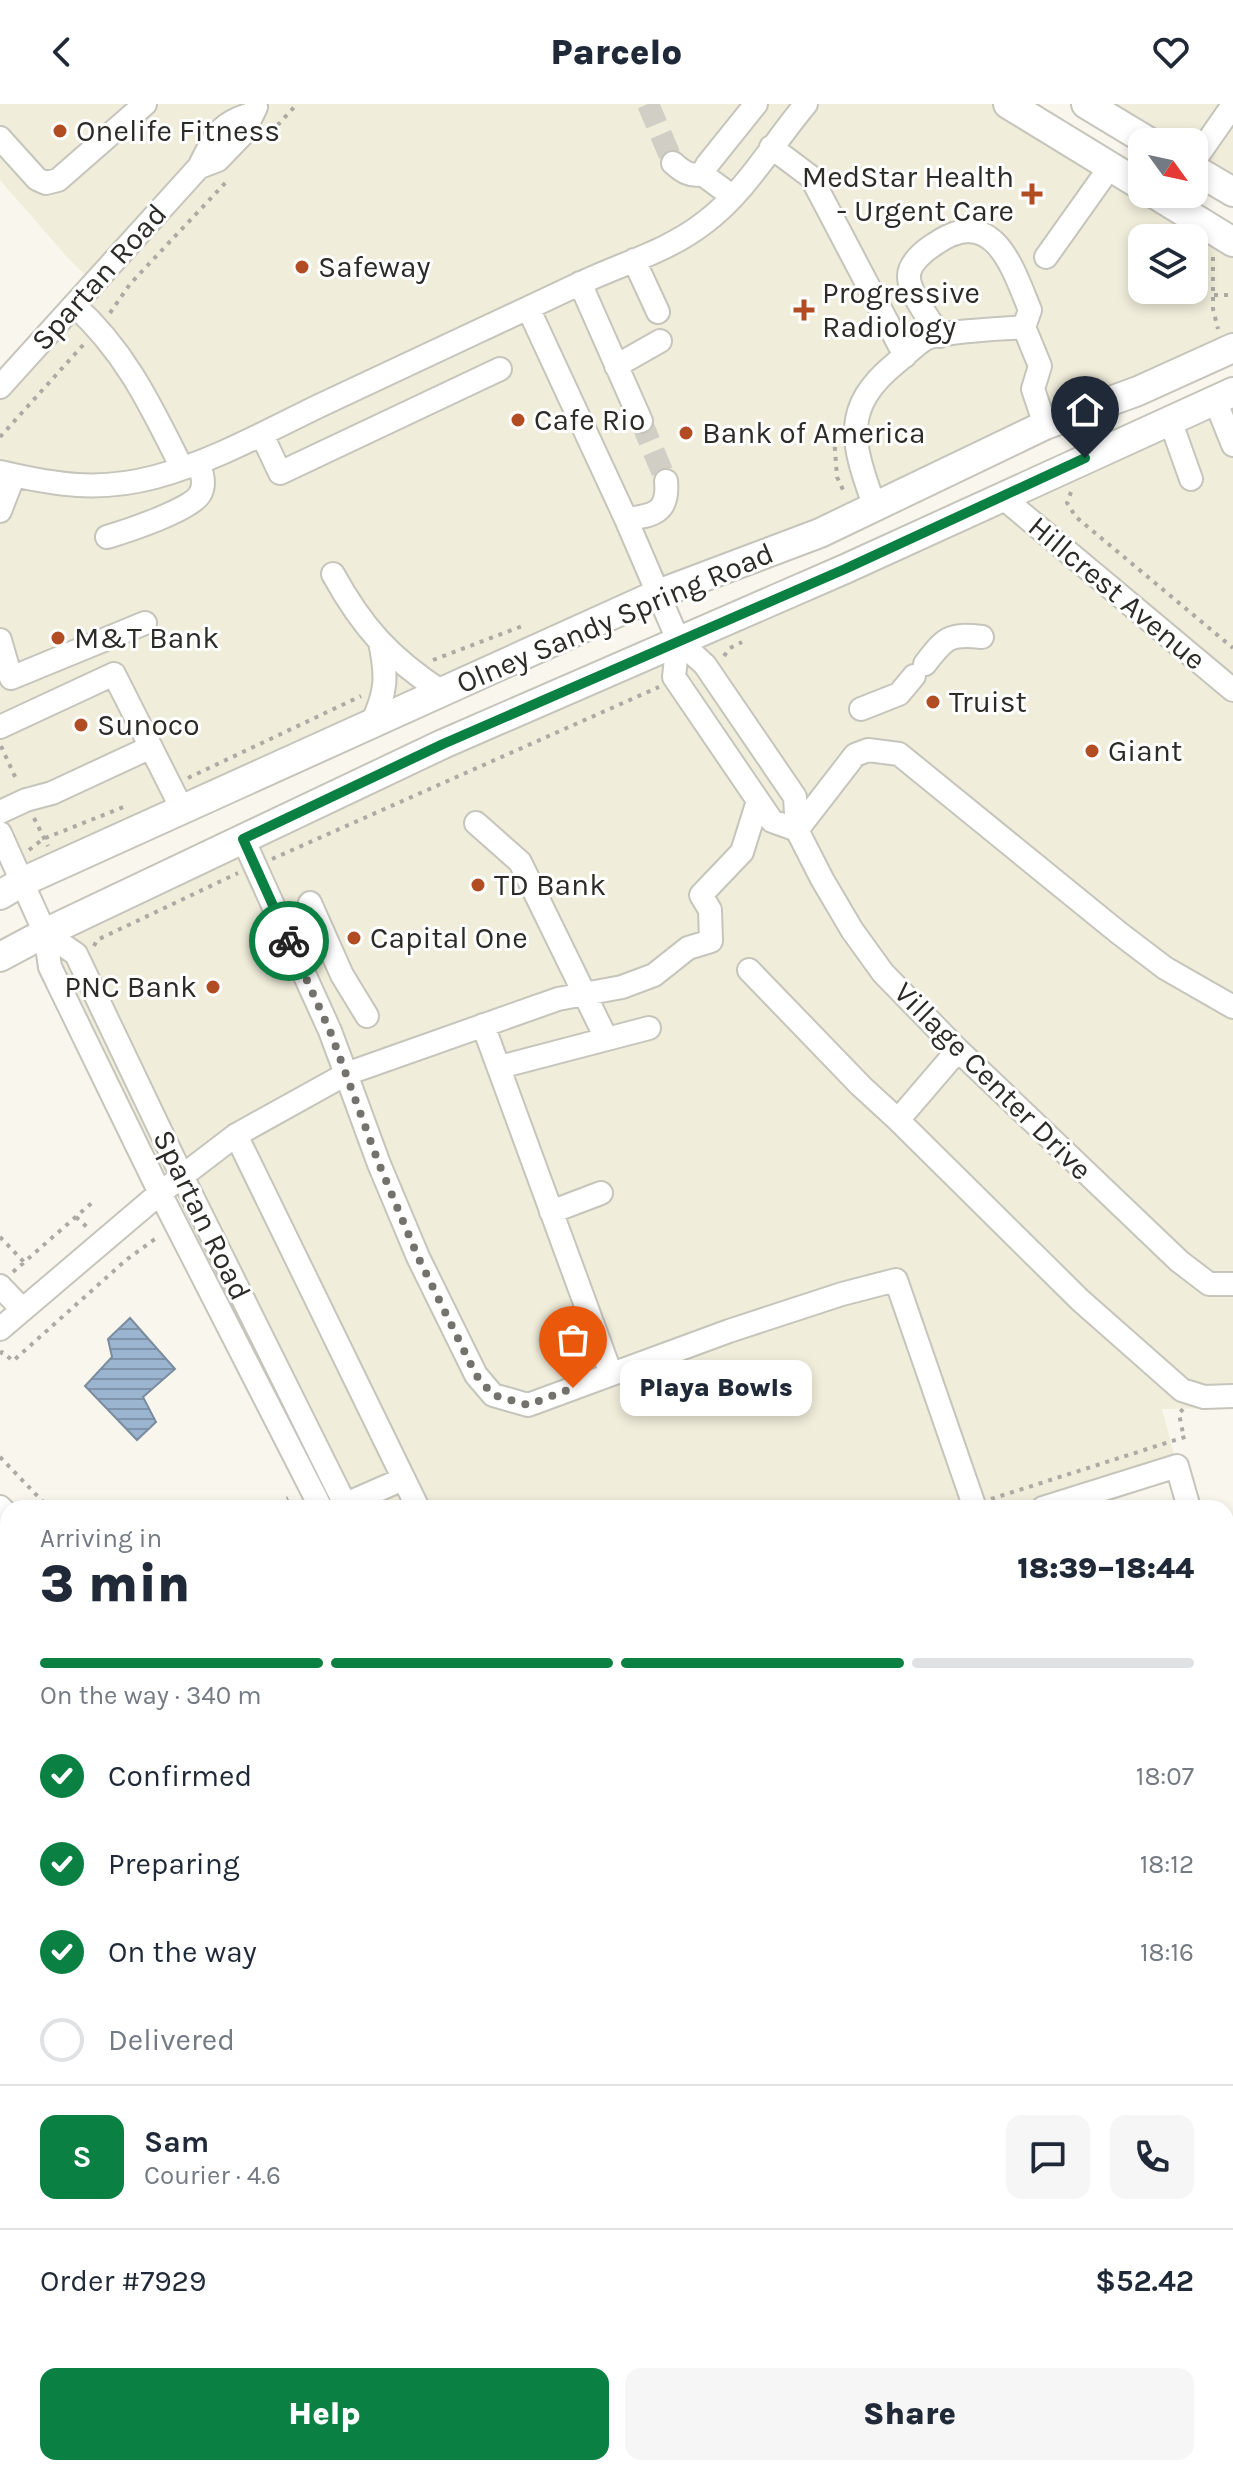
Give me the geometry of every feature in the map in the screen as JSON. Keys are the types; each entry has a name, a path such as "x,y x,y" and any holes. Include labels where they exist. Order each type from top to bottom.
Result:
{"main road":[{"path":"1008,104 1128,178"},
{"path":"1102,108 1130,128"},
{"path":"1208,177 1233,192"},
{"path":"1174,208 1224,246"},
{"name":"Olney Sandy Spring Road","path":"11,888 658,594 820,533 1045,425 1138,391 1225,339"},
{"name":"Olney Sandy Spring Road","path":"0,957 443,744 845,569 1224,396"}],"street":[{"path":"0,138 37,179 46,183 58,180 145,104"},
{"path":"0,511 7,473 68,486 94,487 153,477 190,466 529,310 580,283 659,250 705,223 732,196 806,104"},
{"path":"673,163 694,176 702,174 753,105"},
{"path":"1208,141 1233,105"},
{"name":"Spartan Road","path":"0,387 199,167 218,160 243,134 254,109"},
{"path":"771,147 811,177 905,356"},
{"path":"1046,257 1110,167"},
{"path":"702,174 732,196"},
{"path":"940,336 916,298 908,278 911,268 925,251 948,235 962,230 978,232 993,241 1010,261 1030,310 1024,327 1040,366 1033,389 1045,425"},
{"path":"634,260 658,312"},
{"path":"580,283 641,421"},
{"path":"74,305 100,328 140,384 190,466 202,474 203,489 190,504 107,537"},
{"name":"Village Center Drive","path":"529,310 626,519 678,640 705,665 795,797 797,830 845,917 883,973 958,1050 1179,1261 1209,1284 1233,1284"},
{"path":"875,508 856,454 854,428 865,396 884,373 926,339 1024,327"},
{"path":"616,366 660,341"},
{"path":"262,435 280,473 500,369"},
{"path":"1224,396 1233,445"},
{"path":"1170,420 1191,479"},
{"path":"626,519 644,517 658,511 668,497 666,481"},
{"name":"Hillcrest Avenue","path":"1001,496 1233,690"},
{"path":"333,574 358,617 380,642 414,674 442,692"},
{"path":"0,640 11,678 145,623"},
{"path":"861,709 899,694 923,672 947,638 959,634 982,637"},
{"name":"Village Center Drive","path":"678,640 674,677 772,821 797,830"},
{"path":"372,723 383,701 386,674 380,642"},
{"path":"0,727 114,674 182,809"},
{"path":"0,812 52,793 151,747"},
{"path":"797,830 855,755 868,750 899,754 1165,968 1233,1007"},
{"path":"0,1329 160,1193 236,1135 346,1074 558,999 622,987 654,975 688,948 711,941 710,910 701,895 742,852 758,801"},
{"path":"476,823 520,862 606,1038"},
{"name":"Spartan Road","path":"0,833 11,888 45,933 76,954 340,1500"},
{"path":"243,839 330,1031 379,1164 418,1257 470,1364 493,1395 528,1405 778,1314 896,1280 980,1500"},
{"path":"310,903 342,975 367,1016"},
{"name":"Spartan Road","path":"45,933 50,967 160,1193 317,1500"},
{"path":"749,970 851,1076 1080,1300 1182,1390 1204,1397 1233,1396"},
{"path":"483,1025 611,1374"},
{"path":"500,1067 649,1028"},
{"path":"898,1120 958,1050"},
{"path":"236,1135 414,1500"},
{"path":"551,1212 601,1193"},
{"path":"6,1279 22,1309"},
{"path":"1069,1500 1177,1466 1187,1500"},
{"path":"358,1500 403,1479"}],"path":[{"path":"256,149 297,104"},
{"path":"0,437 100,328 130,284 236,171"},
{"path":"1224,246 1212,262 1213,309 1225,339"},
{"path":"1214,295 1232,295"},
{"path":"1073,489 1067,503 1076,517 1233,648"},
{"path":"43,839 60,864"},
{"path":"6,1279 95,1200"},
{"path":"0,1237 24,1262"},
{"path":"0,1354 2,1352 13,1361 126,1260 155,1239"},
{"path":"1179,1414 1184,1438"},
{"path":"994,1500 1191,1435"},
{"path":"0,1457 41,1500"},
{"path":"284,1500 288,1498"}],"shaded area":[{"path":"0,104 1008,104 1128,177 1128,208 1179,208 1205,224 1128,224 1128,304 1208,304 1208,226 1233,241 1233,347 22,882 0,833 0,387 93,283 0,180"},
{"path":"1086,104 1233,104 1233,192 1208,177 1208,128 1128,129"},
{"path":"1233,392 1233,1408 1162,1409 1177,1466 1069,1500 329,1500 45,933"}],"water":[{"path":"130,1318 175,1369 143,1397 156,1422 137,1440 85,1386 112,1357 108,1339"}],"tunnel":[{"path":"648,104 673,163"},
{"path":"641,421 666,481"}],"way so far":[{"path":"289,941 330,1031 379,1164 418,1257 476,1375 493,1395 528,1405 573,1388"}],"place":[{"name":"Onelife Fitness","path":"60,131"},
{"name":"MedStar Health - Urgent Care","path":"1032,194"},
{"name":"Safeway","path":"302,267"},
{"name":"Progressive Radiology","path":"804,310"},
{"name":"Cafe Rio","path":"518,420"},
{"name":"Bank of America","path":"686,433"},
{"name":"M&T Bank","path":"58,638"},
{"name":"Truist","path":"933,702"},
{"name":"Sunoco","path":"81,725"},
{"name":"Giant","path":"1092,751"},
{"name":"TD Bank","path":"478,885"},
{"name":"Capital One","path":"354,938"},
{"name":"PNC Bank","path":"213,987"},
{"name":"Playa Bowls","path":"573,1388"}],"route":[{"path":"289,941 243,839 443,744 845,569 1085,458"}]}
